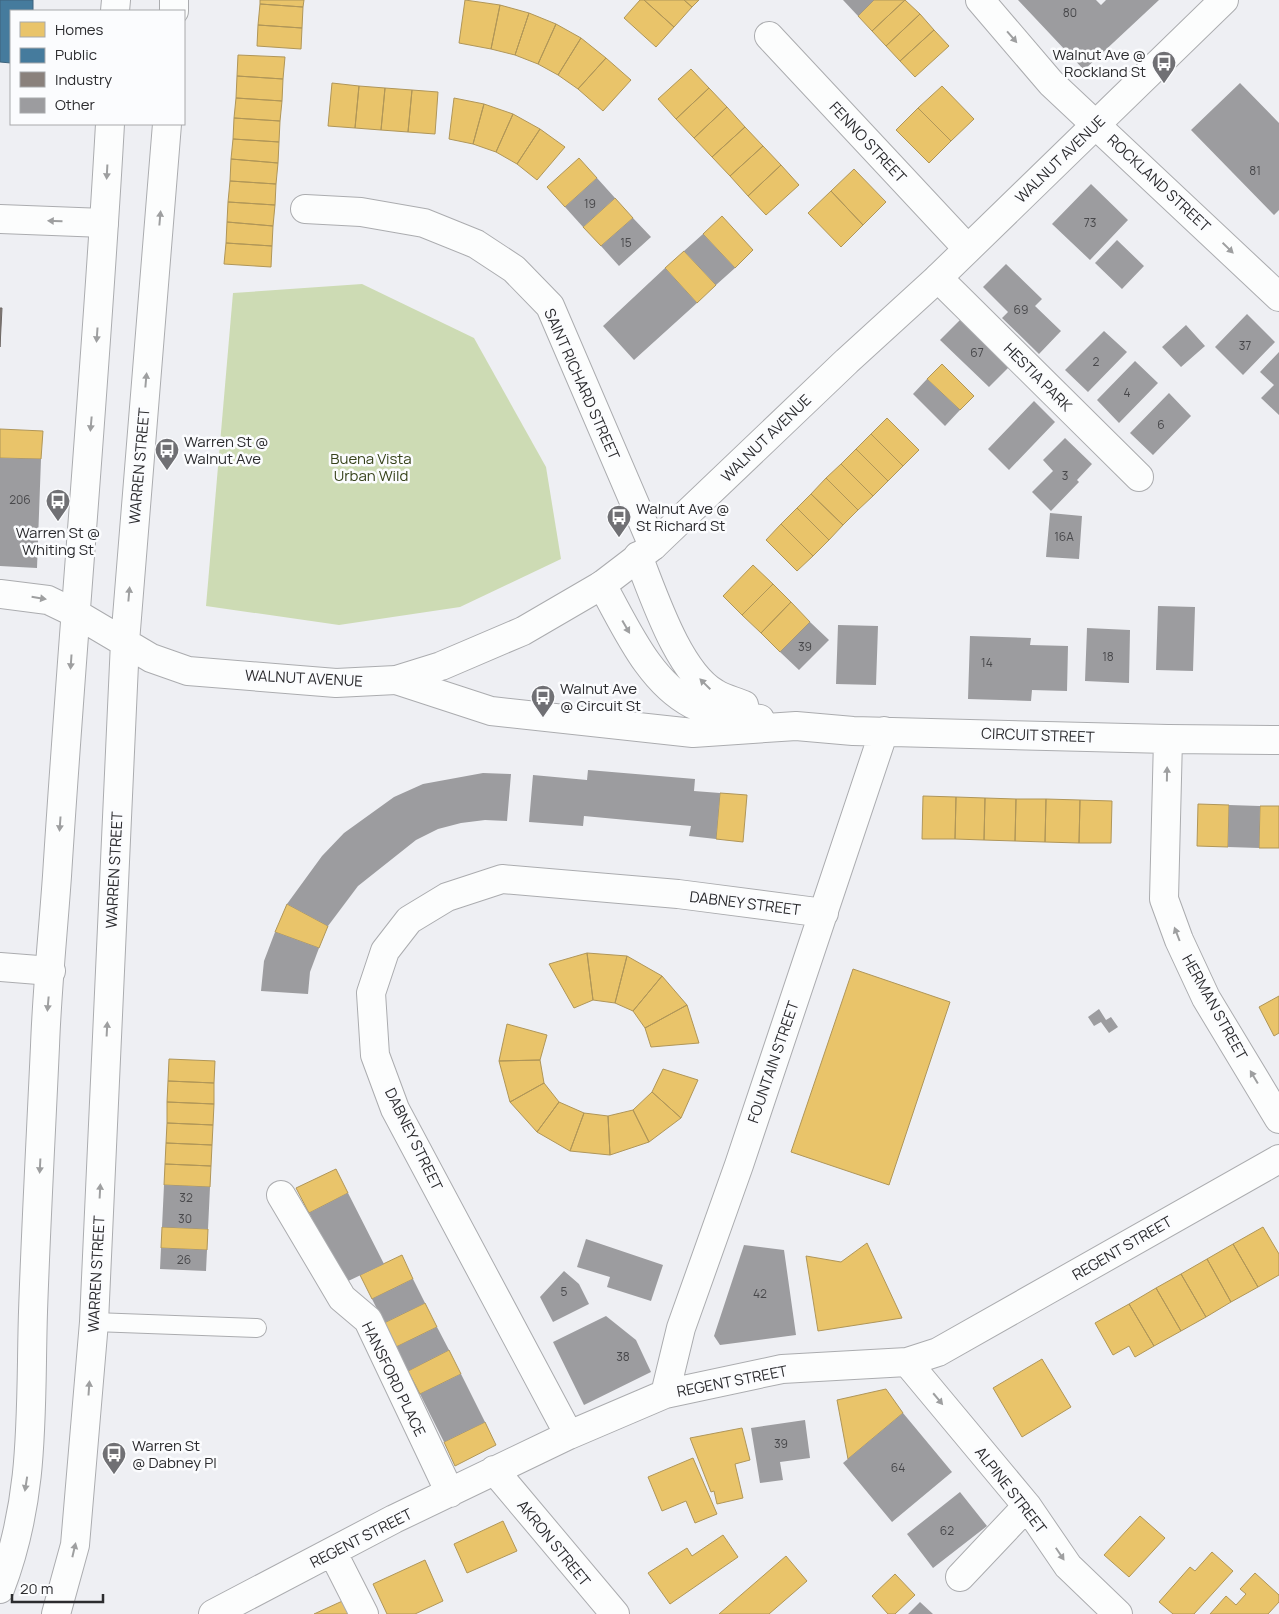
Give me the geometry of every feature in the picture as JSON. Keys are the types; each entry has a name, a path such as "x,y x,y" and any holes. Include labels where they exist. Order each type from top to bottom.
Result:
{"street":[{"name":"ROCKLAND STREET","path":"980,0 1051,83 1279,297"},
{"name":"WALNUT AVENUE","path":"0,594 48,600 75,613 151,658 188,671 336,683 396,680 441,666 523,631 602,585 645,551 847,360 938,278 1224,0"},
{"name":"FENNO STREET","path":"769,36 967,248"},
{"path":"0,1589 11,1560 19,1526 31,1455 34,1295 45,1042 75,613 92,414 110,125"},
{"name":"WARREN STREET","path":"56,1614 76,1545 94,1322 125,642 167,125"},
{"name":"SAINT RICHARD STREET","path":"304,209 361,212 424,223 476,244 514,269 550,306 645,551"},
{"path":"0,219 104,224"},
{"name":"HESTIA PARK","path":"938,278 1139,477"},
{"name":"CIRCUIT STREET","path":"645,551 670,634 690,669 714,693 796,726"},
{"name":"CIRCUIT STREET","path":"602,585 648,662 668,687 693,705 796,726"},
{"name":"CIRCUIT STREET","path":"396,680 491,711 692,732 796,726 884,731 1168,739 1279,740"},
{"name":"FOUNTAIN STREET","path":"665,1394 681,1328 824,913 884,731"},
{"name":"HERMAN STREET","path":"1168,739 1164,899 1179,940 1206,998 1279,1119"},
{"name":"DABNEY STREET","path":"569,1435 395,1108 375,1055 371,993 385,951 409,920 447,897 502,879 678,894 824,913"},
{"path":"0,967 51,971"},
{"name":"REGENT STREET","path":"214,1614 333,1553 394,1519 494,1470 569,1435 665,1394 782,1369 907,1362 938,1352 1279,1159"},
{"name":"HANSFORD PLACE","path":"281,1195 342,1298 368,1320 450,1493"},
{"name":"ALPINE STREET","path":"907,1362 1027,1506 1068,1566 1118,1614"},
{"name":"AKRON STREET","path":"494,1470 600,1609"},
{"path":"960,1577 1027,1506"},
{"path":"333,1553 364,1614"}],"lane":[{"path":"94,1322 257,1328"}],"green space":[{"name":"Buena Vista Urban Wild","path":"362,284 474,338 546,467 561,559 460,607 339,625 206,606 233,293"}],"building: Homes":[{"path":"260,0 304,0 303,7 260,4"},
{"path":"465,0 500,5 491,49 459,43"},
{"path":"640,0 644,0 674,27 656,47 624,18"},
{"path":"644,0 684,0 692,7 674,27"},
{"path":"684,0 699,0 692,7"},
{"path":"874,0 905,0 872,31 858,16"},
{"path":"905,0 920,14 886,46 872,31"},
{"path":"260,4 303,7 302,28 258,25"},
{"path":"500,5 529,13 515,55 491,49"},
{"path":"529,13 556,24 538,64 515,55"},
{"path":"920,14 934,30 900,61 886,46"},
{"path":"556,24 581,38 558,75 538,64"},
{"path":"258,25 302,28 301,49 257,46"},
{"path":"934,30 949,46 915,77 900,61"},
{"path":"581,38 606,58 578,89 558,75"},
{"path":"238,55 285,57 283,79 237,76"},
{"path":"606,58 631,80 603,111 578,89"},
{"path":"691,69 709,88 676,119 658,99"},
{"path":"237,76 283,79 282,101 236,98"},
{"path":"332,83 359,86 355,128 328,126"},
{"path":"359,86 385,88 381,130 355,128"},
{"path":"942,86 974,119 951,141 918,108"},
{"path":"385,88 412,90 408,132 381,130"},
{"path":"709,88 727,107 694,138 676,119"},
{"path":"412,90 438,92 435,134 408,132"},
{"path":"236,98 282,101 280,121 234,118"},
{"path":"454,98 484,104 473,144 449,139"},
{"path":"484,104 513,114 496,152 473,144"},
{"path":"727,107 745,127 712,157 694,138"},
{"path":"918,108 951,141 929,163 896,130"},
{"path":"513,114 540,129 517,164 496,152"},
{"path":"234,118 280,121 279,142 233,139"},
{"path":"745,127 763,146 730,176 712,157"},
{"path":"540,129 565,147 537,180 517,164"},
{"path":"233,139 279,142 278,163 231,159"},
{"path":"763,146 781,165 748,196 730,176"},
{"path":"579,158 597,178 565,207 547,187"},
{"path":"231,159 278,163 276,184 230,181"},
{"path":"781,165 799,185 766,215 748,196"},
{"path":"854,169 886,202 863,225 831,191"},
{"path":"230,181 276,184 275,205 228,202"},
{"path":"831,191 863,225 841,247 808,213"},
{"path":"615,198 633,218 601,246 583,227"},
{"path":"228,202 275,205 273,226 227,222"},
{"path":"722,216 753,250 735,268 703,234"},
{"path":"227,222 273,226 272,246 226,243"},
{"path":"226,243 272,246 271,267 224,264"},
{"path":"684,251 716,285 697,303 665,268"},
{"path":"942,364 974,396 960,410 927,379"},
{"path":"887,418 919,450 903,466 871,434"},
{"path":"0,429 43,431 41,459 0,458"},
{"path":"871,434 903,466 888,481 856,449"},
{"path":"856,449 888,481 873,496 841,464"},
{"path":"841,464 873,496 858,510 826,478"},
{"path":"826,478 858,510 843,525 811,494"},
{"path":"811,494 843,525 829,540 797,508"},
{"path":"797,508 829,540 813,556 781,524"},
{"path":"781,524 813,556 797,571 766,540"},
{"path":"753,565 773,584 742,615 723,596"},
{"path":"773,584 791,602 761,633 742,615"},
{"path":"791,602 810,622 780,652 761,633"},
{"path":"720,793 747,795 743,842 716,839"},
{"path":"923,796 956,797 955,839 922,839"},
{"path":"956,797 985,798 984,840 955,839"},
{"path":"985,798 1016,799 1015,841 984,840"},
{"path":"1016,799 1046,799 1045,842 1015,841"},
{"path":"1046,799 1080,800 1079,843 1045,842"},
{"path":"1080,800 1112,801 1111,843 1079,843"},
{"path":"1198,804 1229,805 1228,847 1197,846"},
{"path":"1260,806 1279,806 1279,848 1259,848"},
{"path":"287,904 328,926 319,948 275,932"},
{"path":"587,953 593,1000 574,1008 549,964"},
{"path":"587,953 627,956 615,1003 593,1000"},
{"path":"627,956 662,976 633,1011 615,1003"},
{"path":"853,969 950,1002 889,1185 791,1152"},
{"path":"662,976 687,1005 645,1028 633,1011"},
{"path":"1279,996 1279,1033 1274,1036 1259,1007"},
{"path":"687,1005 699,1043 651,1047 645,1028"},
{"path":"507,1024 547,1035 540,1060 499,1061"},
{"path":"169,1059 215,1061 214,1083 168,1081"},
{"path":"540,1060 544,1083 510,1102 499,1061"},
{"path":"663,1069 698,1080 681,1118 652,1092"},
{"path":"168,1081 214,1083 214,1104 167,1102"},
{"path":"544,1083 559,1102 537,1132 510,1102"},
{"path":"652,1092 681,1118 649,1142 633,1110"},
{"path":"167,1102 214,1104 213,1125 167,1123"},
{"path":"559,1102 584,1113 570,1151 537,1132"},
{"path":"633,1110 649,1142 610,1155 608,1116"},
{"path":"584,1113 608,1116 610,1155 570,1151"},
{"path":"167,1123 213,1125 212,1145 166,1143"},
{"path":"166,1143 212,1145 211,1166 165,1164"},
{"path":"165,1164 211,1166 210,1187 164,1185"},
{"path":"336,1169 348,1193 309,1213 296,1188"},
{"path":"162,1227 208,1229 207,1250 161,1248"},
{"path":"1263,1227 1279,1254 1279,1275 1258,1287 1233,1244"},
{"path":"867,1243 902,1318 818,1331 806,1256 841,1262"},
{"path":"1233,1244 1258,1287 1231,1302 1207,1259"},
{"path":"402,1255 413,1279 372,1299 360,1275"},
{"path":"1207,1259 1231,1302 1206,1317 1181,1274"},
{"path":"1181,1274 1206,1317 1181,1331 1156,1288"},
{"path":"1156,1288 1181,1331 1154,1346 1129,1304"},
{"path":"425,1303 437,1327 396,1347 384,1323"},
{"path":"1129,1304 1154,1346 1135,1357 1129,1346 1113,1355 1095,1323"},
{"path":"449,1350 461,1374 420,1394 408,1371"},
{"path":"1042,1359 1071,1407 1022,1437 993,1388"},
{"path":"886,1389 903,1413 848,1459 837,1400"},
{"path":"485,1422 496,1445 455,1466 444,1442"},
{"path":"742,1428 750,1460 735,1464 743,1498 717,1504 714,1491 711,1492 690,1438"},
{"path":"693,1458 717,1514 695,1523 686,1501 662,1511 648,1477"},
{"path":"1140,1516 1165,1538 1129,1577 1104,1555"},
{"path":"503,1521 517,1551 467,1573 454,1544"},
{"path":"723,1535 738,1557 670,1604 648,1573 687,1548 692,1556"},
{"path":"1212,1552 1233,1571 1194,1614 1173,1614 1159,1602 1190,1567 1195,1571"},
{"path":"786,1556 807,1581 769,1614 719,1614"},
{"path":"425,1560 443,1601 415,1614 387,1614 373,1584"},
{"path":"1255,1573 1279,1595 1279,1602 1268,1614 1210,1614 1226,1596 1236,1605 1246,1594 1240,1589"},
{"path":"895,1574 915,1595 895,1614 888,1614 872,1596"},
{"path":"349,1598 356,1614 314,1614"}],"building: Public":[{"path":"0,0 33,0 33,10 10,10 10,63 0,62"}],"building: Industry":[{"path":"0,308 2,308 0,347"}],"building: Other":[{"path":"843,0 874,0 858,16"},
{"path":"1018,0 1096,0 1101,5 1106,0 1159,0 1084,70"},
{"path":"1240,83 1279,123 1279,210 1274,215 1191,130"},
{"path":"597,178 615,198 583,227 565,207"},
{"path":"1091,184 1128,220 1090,260 1052,224"},
{"path":"633,218 651,237 619,266 601,246"},
{"path":"703,234 735,268 716,285 684,251"},
{"path":"1117,240 1144,266 1122,289 1095,263"},
{"path":"1006,264 1042,299 1035,306 1061,331 1039,354 1002,318 1008,312 983,287"},
{"path":"665,268 697,303 634,360 603,326"},
{"path":"1247,314 1275,342 1243,375 1215,347"},
{"path":"964,316 1013,363 989,387 940,340"},
{"path":"1186,325 1205,346 1181,367 1162,347"},
{"path":"1104,331 1127,352 1088,392 1065,370"},
{"path":"1279,352 1279,415 1261,398 1274,385 1260,372"},
{"path":"1135,361 1158,383 1119,423 1097,400"},
{"path":"927,379 960,410 945,426 913,394"},
{"path":"1169,393 1191,416 1153,455 1130,433"},
{"path":"1034,401 1055,422 1009,470 988,449"},
{"path":"1065,438 1092,464 1077,480 1079,482 1051,511 1032,492 1053,471 1043,460"},
{"path":"0,458 41,459 37,568 0,566"},
{"path":"1050,513 1082,516 1079,559 1046,557"},
{"path":"1158,606 1195,607 1193,671 1156,670"},
{"path":"810,622 829,640 799,670 780,652"},
{"path":"838,625 878,626 876,685 836,684"},
{"path":"1087,628 1130,630 1129,683 1085,681"},
{"path":"970,636 1031,638 1030,645 1068,646 1067,691 1032,690 1031,701 968,699"},
{"path":"588,770 695,779 694,791 720,793 716,839 689,836 691,826 584,816 583,826 529,822 533,775 587,780"},
{"path":"483,773 511,774 507,821 485,820 461,823 438,829 416,840 358,886 328,926 287,904 322,856 344,833 394,797 423,784"},
{"path":"1229,805 1260,806 1259,848 1228,847"},
{"path":"275,932 319,948 310,972 308,994 261,991 264,961"},
{"path":"1099,1009 1106,1020 1111,1017 1118,1027 1109,1033 1101,1022 1094,1026 1088,1017"},
{"path":"164,1185 210,1187 208,1229 162,1227"},
{"path":"348,1193 384,1264 344,1283 309,1213"},
{"path":"586,1239 663,1265 651,1301 607,1287 610,1277 577,1267"},
{"path":"744,1245 784,1250 796,1335 720,1345 714,1336"},
{"path":"161,1248 207,1250 206,1271 160,1269"},
{"path":"564,1271 579,1284 589,1304 553,1322 540,1297"},
{"path":"413,1279 425,1303 384,1323 372,1299"},
{"path":"606,1316 636,1340 651,1372 584,1405 553,1342"},
{"path":"437,1327 449,1350 408,1371 396,1347"},
{"path":"461,1374 485,1422 444,1442 420,1394"},
{"path":"903,1413 952,1472 892,1522 843,1463"},
{"path":"805,1420 810,1458 780,1462 783,1480 760,1483 751,1428"},
{"path":"960,1492 987,1526 933,1568 907,1534"},
{"path":"920,1602 933,1614 908,1614"}],"place":[{"name":"Walnut Ave @ Rockland St","path":"1164,84"},
{"name":"Warren St @ Walnut Ave","path":"167,471"},
{"name":"Warren St @ Whiting St","path":"58,522"},
{"name":"Walnut Ave @ St Richard St","path":"619,538"},
{"name":"Walnut Ave @ Circuit St","path":"543,718"},
{"name":"Warren St @ Dabney Pl","path":"114,1475"}]}
